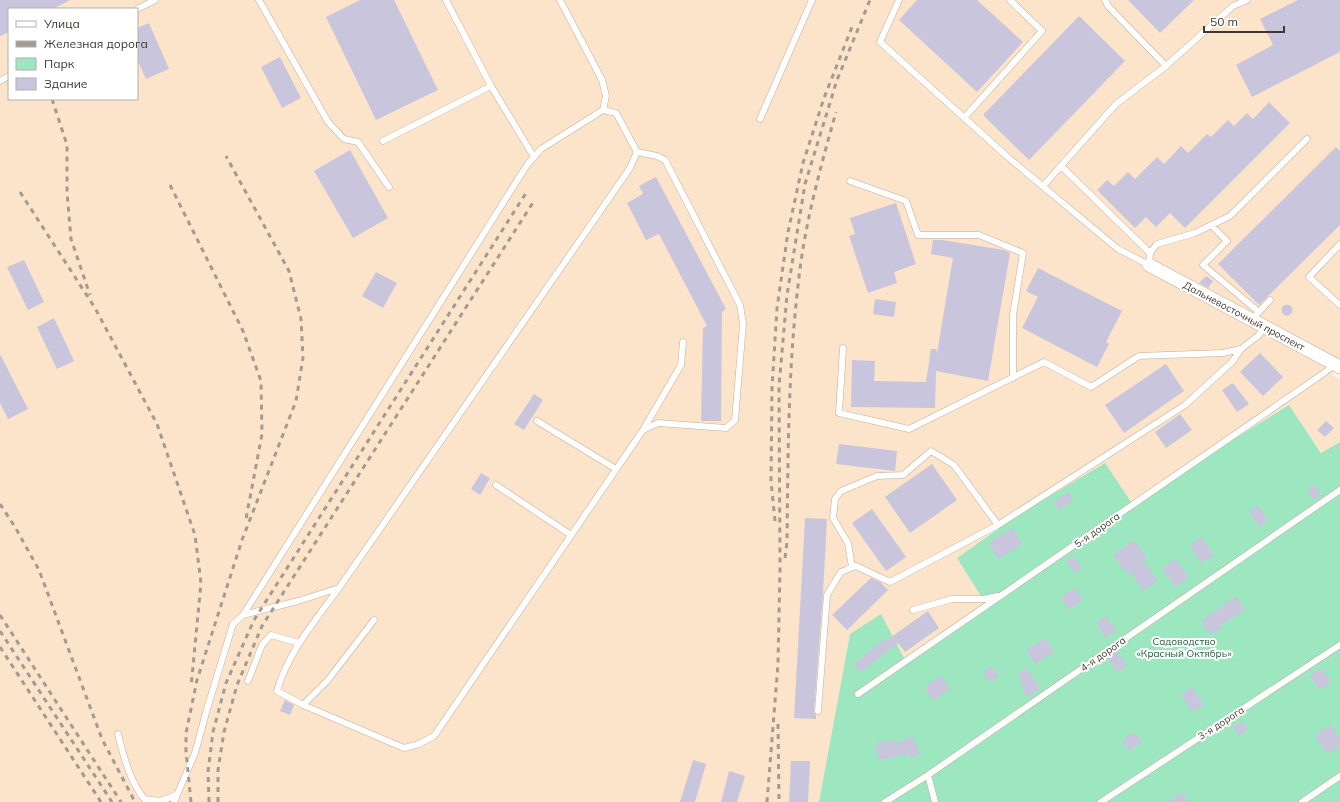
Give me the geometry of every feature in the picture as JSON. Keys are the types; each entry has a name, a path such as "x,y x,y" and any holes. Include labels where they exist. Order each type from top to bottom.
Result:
{"street":[{"name":"Дальневосточный проспект","path":"1149,259 1336,365"}],"lane":[{"path":"138,8 155,0"},
{"path":"259,0 328,122 344,139 358,142 389,187"},
{"path":"446,0 491,86 534,157"},
{"path":"560,0 602,80 606,96 603,110"},
{"path":"760,119 812,0"},
{"path":"899,0 880,42 1010,159 1118,249 1149,259"},
{"path":"964,118 1042,31 1010,0"},
{"path":"1105,0 1108,6 1166,66"},
{"path":"1043,186 1116,104 1166,66 1233,6 1247,0"},
{"path":"383,141 491,86"},
{"path":"174,802 195,753 233,624 243,615 526,165 541,149 603,110 616,113 638,152 657,156 665,160 740,305 744,324 735,420 726,428 658,423 643,430"},
{"path":"1149,259 1158,244 1195,233 1230,216 1307,139"},
{"path":"638,152 630,168 339,588 299,643 281,676 277,691 303,705 404,748 419,744 434,736 643,430 680,365 683,342"},
{"path":"1061,166 1149,259"},
{"path":"850,181 906,201 918,235 979,235 1023,253 1013,315 1013,378"},
{"path":"1211,225 1227,241 1203,266 1259,320"},
{"path":"1340,244 1309,277 1340,305"},
{"path":"818,711 827,595 841,572 856,566 890,582 998,525 1185,405 1232,362 1241,349 1259,335 1259,320 1270,300"},
{"path":"843,348 839,412 909,429 1044,362 1091,387 1138,356 1223,353 1241,349"},
{"name":"5-я дорога","path":"858,694 1336,365"},
{"path":"537,421 616,469"},
{"path":"852,567 848,543 833,518 835,499 841,491 877,476 902,475 931,451 954,465 998,525"},
{"path":"496,485 571,535"},
{"name":"4-я дорога","path":"885,802 928,776 1340,490"},
{"path":"243,615 298,602 339,588"},
{"path":"913,610 952,599 983,599 1001,596"},
{"path":"303,705 328,680 374,620"},
{"path":"248,681 262,646 271,635 299,643"},
{"name":"3-я дорога","path":"1101,802 1340,645"},
{"path":"118,734 126,766 136,788 146,801 157,802 166,800 177,794"},
{"path":"928,776 935,802"},
{"path":"1302,802 1340,776"}],"shaded area":[{"path":"0,0 1340,0 1340,359 1338,358 1332,375 1340,380 1340,442 1322,453 1289,405 1131,502 1016,516 957,558 986,603 904,659 850,634 819,802 0,802"}],"green space":[{"name":"Садоводство «Красный Октябрь»","path":"1289,405 1321,453 1340,442 1340,802 819,802 850,634 881,614 904,658 986,604 957,558 1016,516 1105,463 1131,502"}],"building":[{"path":"0,0 70,0 55,8 8,8 8,32 0,36"},
{"path":"360,0 394,0 438,90 376,120 326,17"},
{"path":"917,0 977,0 1023,42 977,92 899,20"},
{"path":"1128,0 1194,0 1160,33"},
{"path":"1298,0 1340,0 1340,52 1252,97 1236,65 1273,45 1260,19"},
{"path":"1079,16 1125,61 1029,160 983,115"},
{"path":"149,23 169,69 146,79 138,61 138,28"},
{"path":"280,57 301,98 282,108 261,67"},
{"path":"1269,102 1290,123 1185,228 1170,213 1156,227 1146,217 1135,228 1097,190 1107,180 1114,186 1128,172 1135,179 1157,157 1164,164 1181,146 1188,153 1207,134 1211,137 1228,120 1234,126 1247,113 1253,119"},
{"path":"1336,147 1340,151 1340,225 1259,305 1218,264"},
{"path":"350,150 388,218 353,238 314,171"},
{"path":"656,177 726,309 722,312 721,421 701,421 703,328 707,326 659,234 646,240 627,203 643,194 639,186"},
{"path":"896,203 916,264 894,272 897,283 868,293 849,236 855,234 850,218"},
{"path":"933,240 942,240 1004,250 1010,253 988,381 936,371 935,408 851,407 852,360 875,361 874,381 926,382 931,349 936,349 937,353 953,258 931,254"},
{"path":"24,260 44,302 28,310 7,267"},
{"path":"1038,268 1122,311 1106,342 1109,344 1097,367 1022,328 1038,297 1026,291"},
{"path":"376,272 397,283 383,308 362,296"},
{"path":"1206,276 1213,281 1208,288 1199,283"},
{"path":"875,299 896,302 894,317 873,314"},
{"path":"1285,305 1289,305 1291,306 1291,314 1285,315 1282,312 1282,308"},
{"path":"54,318 74,361 57,369 37,327"},
{"path":"1260,353 1283,377 1263,396 1240,372"},
{"path":"0,354 28,409 8,419 0,403"},
{"path":"1166,364 1184,391 1124,433 1105,405"},
{"path":"1233,383 1249,404 1237,412 1222,390"},
{"path":"534,394 543,400 524,430 514,424"},
{"path":"1180,414 1192,430 1166,448 1155,432"},
{"path":"1326,421 1334,428 1325,437 1317,430"},
{"path":"839,444 897,451 895,471 836,464"},
{"path":"932,464 957,500 910,533 885,497"},
{"path":"481,473 490,478 480,495 471,489"},
{"path":"1314,484 1321,496 1314,500 1307,489"},
{"path":"1068,492 1073,500 1059,510 1053,502"},
{"path":"1258,505 1268,520 1259,526 1249,512"},
{"path":"872,509 906,557 886,571 852,523"},
{"path":"805,518 827,519 814,711 816,719 794,718"},
{"path":"1013,528 1022,544 998,559 988,543"},
{"path":"1202,537 1214,555 1201,563 1190,545"},
{"path":"1134,540 1147,558 1143,560 1157,581 1143,591 1129,570 1126,573 1113,555"},
{"path":"1074,556 1082,569 1074,573 1067,561"},
{"path":"1175,559 1189,577 1176,587 1162,569"},
{"path":"871,578 880,582 888,590 847,630 832,615"},
{"path":"1075,588 1083,600 1069,610 1061,597"},
{"path":"1236,596 1245,610 1221,625 1222,628 1210,635 1201,621"},
{"path":"928,611 939,628 905,652 898,643 861,672 854,664 883,640 884,642"},
{"path":"1106,616 1116,631 1106,638 1096,623"},
{"path":"1045,638 1054,652 1035,664 1026,650"},
{"path":"1116,650 1127,666 1117,672 1107,657"},
{"path":"991,666 999,676 990,683 983,673"},
{"path":"1026,668 1040,688 1027,697 1021,687 1024,686 1019,679 1021,677 1018,674"},
{"path":"1321,668 1331,682 1320,690 1310,676"},
{"path":"941,676 950,689 933,701 924,687"},
{"path":"1192,687 1204,705 1192,712 1181,695"},
{"path":"285,700 294,705 290,715 280,711"},
{"path":"1242,721 1248,730 1238,736 1233,727"},
{"path":"1331,725 1340,739 1340,746 1327,754 1315,735"},
{"path":"1135,732 1142,742 1129,751 1122,741"},
{"path":"912,736 920,753 910,758 909,754 879,760 875,743 894,740 895,745"},
{"path":"693,760 706,764 695,802 680,802"},
{"path":"791,761 810,761 808,802 789,802"},
{"path":"729,771 745,776 737,802 721,802"},
{"path":"1182,792 1189,802 1169,802"}],"railway":[{"path":"767,802 778,664 780,567 779,386 787,295 805,184 837,80 870,0"},
{"path":"775,521 771,481 772,388 777,308 788,232 803,163 824,98 852,27"},
{"path":"52,100 67,145 67,192 71,239 90,295"},
{"path":"785,558 787,542 790,382 798,286 808,220 836,112"},
{"path":"191,802 186,752 186,733 197,680 242,540 296,401 303,358 301,319 289,271 226,156"},
{"path":"170,185 243,331 261,381 262,434 246,519"},
{"path":"20,192 95,308 157,424 195,535 201,583 191,687"},
{"path":"209,802 208,772 213,732 226,683 254,620 526,193"},
{"path":"218,802 218,770 224,732 237,685 262,626 534,201"},
{"path":"0,504 15,527 39,570 102,739 135,802"},
{"path":"0,615 121,802"},
{"path":"0,631 112,802"},
{"path":"0,647 101,802"},
{"path":"778,724 779,802"}]}
